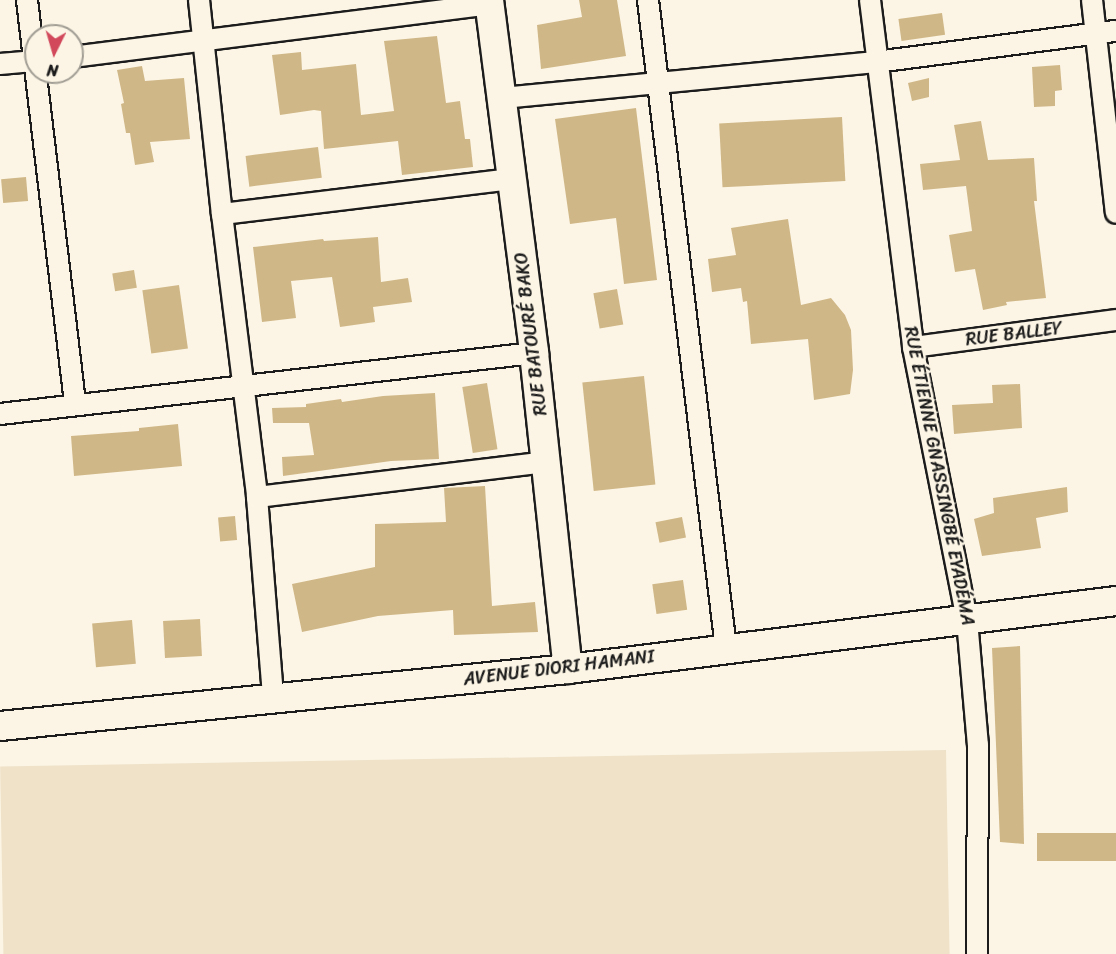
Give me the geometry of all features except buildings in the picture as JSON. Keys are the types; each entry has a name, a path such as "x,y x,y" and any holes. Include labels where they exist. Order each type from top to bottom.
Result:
{"main road":[{"name":"RUE BATOURÉ BAKO","path":"489,2 534,353 568,669"},
{"name":"AVENUE DIORI HAMANI","path":"0,726 568,669 1116,601"}],"street":[{"path":"27,0 30,24"},
{"path":"199,0 222,214 257,497 273,698"},
{"path":"648,0 726,648"},
{"name":"RUE ÉTIENNE GNASSINGBÉ EYADÉMA","path":"870,0 912,347 967,620 978,745 977,954"},
{"path":"1092,0 1116,213"},
{"path":"84,56 202,42 489,2"},
{"path":"502,98 656,81 876,62 1116,31"},
{"path":"0,64 24,62"},
{"path":"38,84 75,404"},
{"path":"222,214 512,178"},
{"name":"RUE BALLEY","path":"912,347 1116,320"},
{"path":"0,414 534,353"},
{"path":"257,497 546,462"}],"shaded area":[{"path":"946,750 950,954 3,954 0,767"}]}
